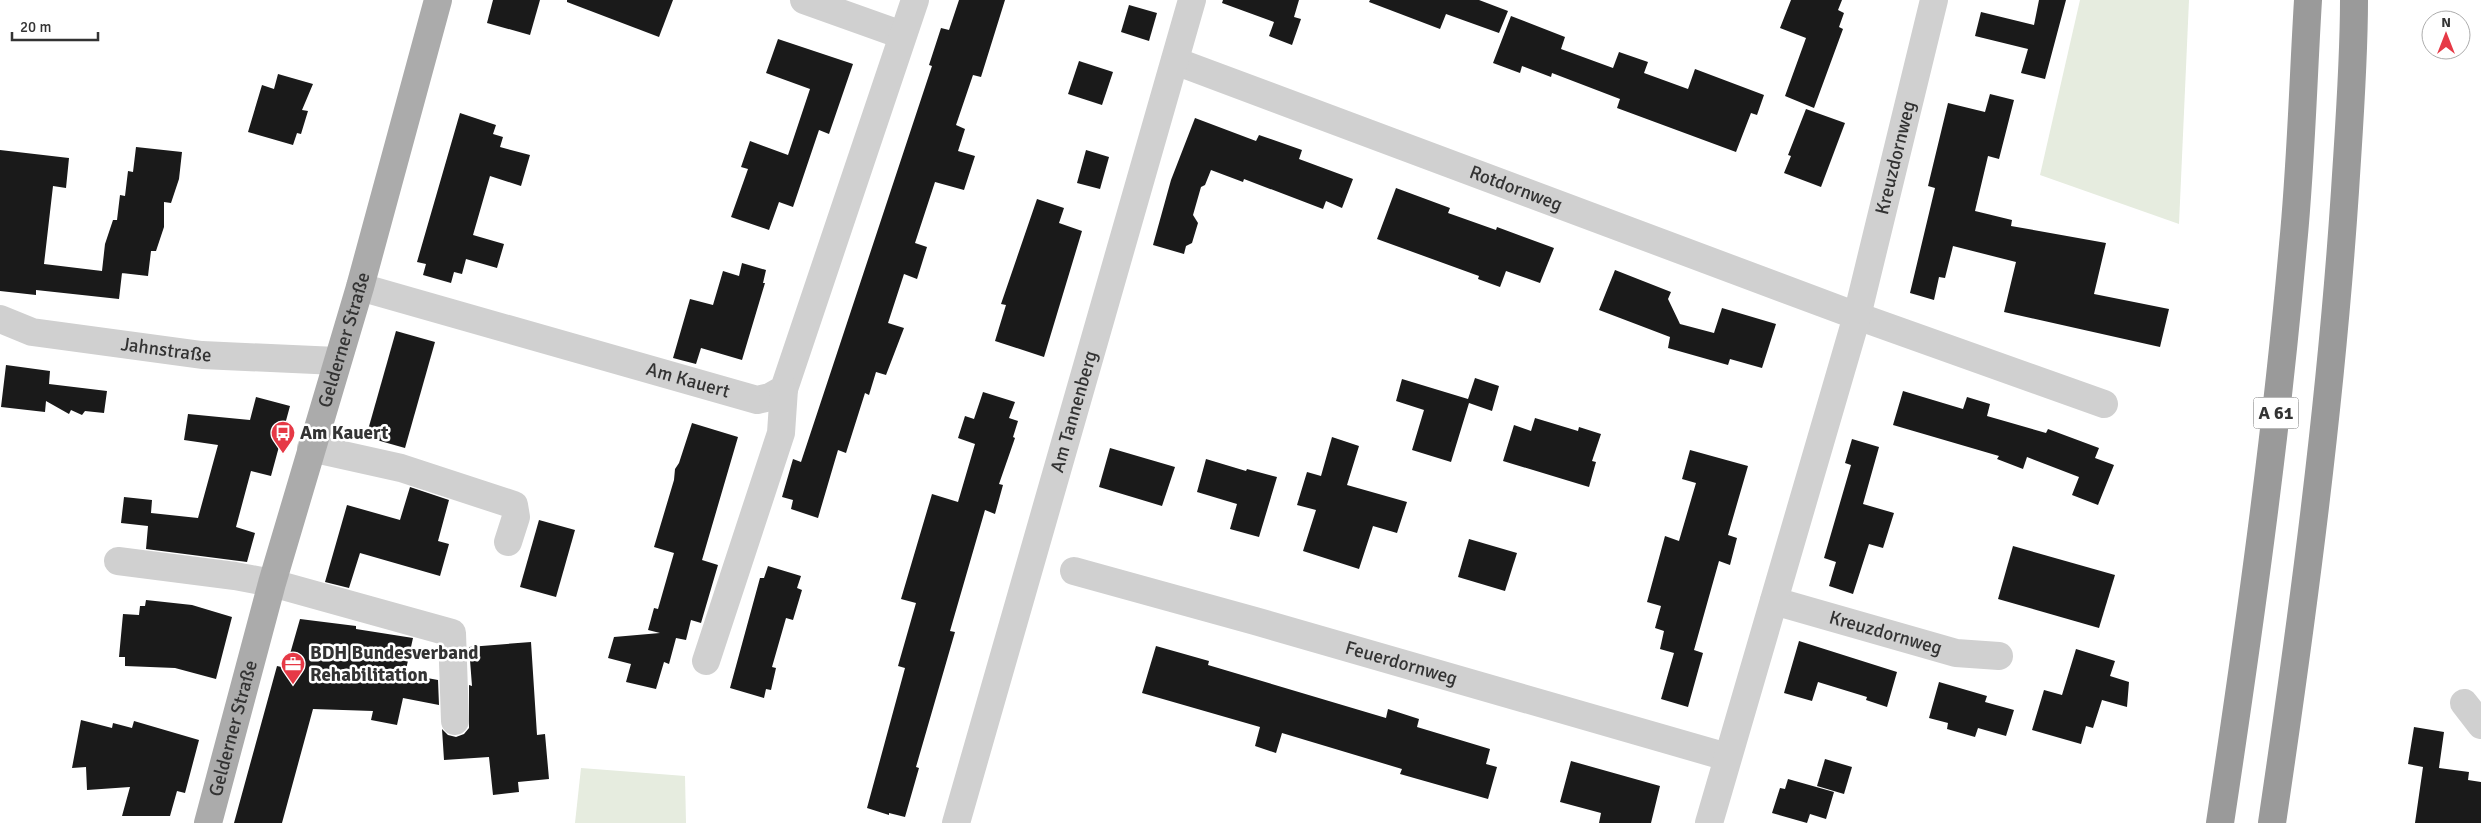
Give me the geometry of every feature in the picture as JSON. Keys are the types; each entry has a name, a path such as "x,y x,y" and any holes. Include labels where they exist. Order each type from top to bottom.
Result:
{"highway":[{"name":"A 61","path":"2220,823 2245,660 2275,421 2294,243 2308,0"},
{"name":"A 61","path":"2272,823 2314,520 2339,286 2354,54 2354,0"}],"main road":[{"name":"Gelderner Straße","path":"208,823 272,583 360,287 438,0"}],"street":[{"path":"804,0 902,35"},
{"path":"706,661 781,433 784,389 915,0"},
{"name":"Am Tannenberg","path":"956,823 1192,0"},
{"name":"Kreuzdornweg","path":"1709,823 1726,758 1774,602 1857,316 1934,0"},
{"name":"Rotdornweg","path":"1175,61 1857,316"},
{"name":"Am Kauert","path":"360,287 756,400 770,397 784,389"},
{"path":"1857,316 2104,404"},
{"name":"Jahnstraße","path":"0,320 32,332 202,355 337,361"},
{"path":"312,448 402,468 514,505 516,516 508,542"},
{"path":"118,561 235,576 272,583 452,633 455,722"},
{"name":"Feuerdornweg","path":"1074,571 1264,623 1726,758"},
{"name":"Kreuzdornweg","path":"1774,602 1956,653 2000,656"},
{"path":"2464,703 2481,725"}],"shaded area":[{"path":"2080,0 2189,0 2179,224 2040,175"},
{"path":"581,768 685,776 686,823 575,823"}],"building":[{"path":"493,0 540,0 530,35 487,23"},
{"path":"567,0 673,0 659,37 567,2"},
{"path":"959,0 1005,0 981,77 973,75 956,125 965,129 958,151 975,156 964,190 935,182 915,243 927,247 917,279 904,274 888,323 904,328 886,375 876,372 869,395 865,393 846,453 838,450 818,518 791,509 793,500 782,497 793,459 801,462 932,66 929,65 941,28 949,30"},
{"path":"1223,0 1299,0 1294,17 1301,19 1292,45 1269,36 1274,22 1222,3"},
{"path":"1370,0 1479,0 1508,11 1499,33 1446,14 1440,29 1369,2"},
{"path":"1791,0 1842,0 1838,10 1844,13 1839,27 1843,29 1814,108 1785,96 1806,38 1780,28"},
{"path":"2039,0 2066,0 2045,79 2021,73 2028,49 1975,36 1981,12 2034,25"},
{"path":"1129,5 1157,13 1149,41 1121,32"},
{"path":"1511,16 1565,37 1561,49 1613,68 1619,52 1648,62 1644,73 1688,89 1695,69 1764,95 1757,115 1751,113 1736,152 1617,108 1620,99 1552,73 1551,77 1522,66 1520,73 1493,63"},
{"path":"778,39 853,64 829,134 819,130 793,207 779,202 769,230 731,217 748,169 741,167 750,141 788,155 810,89 766,73"},
{"path":"1079,61 1113,72 1102,105 1068,94"},
{"path":"278,74 313,84 302,110 308,111 301,134 297,133 293,145 248,132 262,85 274,89"},
{"path":"1990,94 2014,100 1999,159 1988,156 1975,211 2012,220 2011,226 2106,243 2094,294 2169,309 2160,347 2004,312 2016,262 1953,246 1945,278 1939,277 1934,300 1910,293 1935,188 1928,186 1948,103 1985,112"},
{"path":"1806,109 1845,123 1821,187 1784,173 1791,156 1788,155"},
{"path":"460,113 496,125 493,134 503,137 500,147 530,155 521,186 490,176 473,235 504,244 497,268 466,259 462,274 454,272 451,283 423,275 426,264 417,262"},
{"path":"1195,118 1256,141 1259,135 1302,150 1299,159 1353,179 1342,208 1326,201 1323,209 1244,179 1243,182 1211,170 1205,185 1201,187 1193,215 1198,223 1192,243 1186,246 1184,254 1153,245 1171,180"},
{"path":"136,147 182,152 179,179 171,203 164,202 164,227 156,251 151,251 148,276 122,273 119,299 36,290 36,295 0,291 0,150 69,158 66,188 53,186 44,264 102,271 105,244 113,220 117,220 120,195 125,196 128,171 133,172"},
{"path":"1086,150 1109,157 1100,189 1077,183"},
{"path":"1396,188 1450,208 1448,213 1496,230 1497,227 1554,248 1540,283 1506,271 1500,287 1478,279 1479,276 1377,239"},
{"path":"1037,199 1064,208 1059,223 1082,231 1044,357 995,341 1006,305 1001,304"},
{"path":"742,263 766,270 763,283 765,283 742,360 701,348 696,364 673,358 690,299 713,305 723,271 739,276"},
{"path":"1615,270 1671,292 1668,299 1680,324 1714,333 1722,308 1776,324 1762,368 1730,359 1728,365 1668,348 1670,337 1599,310"},
{"path":"396,331 435,342 405,448 366,437"},
{"path":"6,365 50,371 49,384 107,391 104,413 85,411 82,415 71,410 69,414 46,401 45,412 1,407"},
{"path":"1475,378 1499,386 1492,411 1469,403 1451,462 1412,450 1424,410 1396,401 1402,379 1468,399"},
{"path":"1903,391 1963,409 1967,397 1990,404 1987,416 2046,433 2048,429 2099,448 2095,458 2114,465 2098,505 2072,495 2079,477 2027,457 2023,469 1997,459 1999,456 1893,425"},
{"path":"983,392 1015,402 1009,418 1018,421 1013,437 1015,438 999,484 1003,485 995,514 985,510 950,631 955,632 916,767 919,768 905,817 889,813 889,815 867,808 905,668 898,666 916,603 901,599 932,494 958,502 975,444 958,438 965,416 974,419"},
{"path":"256,397 290,406 271,476 251,471 236,527 255,533 247,562 146,549 148,526 121,523 124,497 152,500 151,513 198,518 218,445 184,440 188,414 250,420"},
{"path":"1535,418 1578,431 1579,427 1601,434 1592,461 1596,462 1589,487 1503,461 1514,425 1531,431"},
{"path":"692,423 738,437 702,560 718,565 701,623 691,620 686,640 676,638 669,664 664,662 656,689 626,682 631,664 608,658 614,637 660,633 648,630 654,608 658,609 674,553 654,547 674,480 675,469 679,463"},
{"path":"1332,437 1359,446 1347,485 1407,502 1397,533 1373,526 1359,569 1303,551 1316,510 1297,505 1307,472 1321,476"},
{"path":"1852,439 1879,447 1863,504 1894,513 1883,548 1869,544 1853,594 1829,586 1836,562 1824,558 1851,465 1845,463"},
{"path":"1110,448 1175,467 1162,506 1099,487"},
{"path":"1690,450 1748,466 1728,535 1737,538 1730,565 1719,561 1694,650 1703,653 1688,707 1661,699 1674,653 1660,649 1664,631 1655,628 1661,606 1647,602 1665,536 1679,541 1696,483 1682,479"},
{"path":"1206,459 1246,471 1247,469 1277,477 1259,537 1230,529 1237,504 1197,492"},
{"path":"410,487 449,500 438,541 449,544 440,576 360,553 349,588 325,582 347,505 400,520"},
{"path":"539,520 575,530 556,597 520,587"},
{"path":"1469,539 1517,553 1505,591 1458,577"},
{"path":"2013,546 2115,575 2099,628 1998,599"},
{"path":"768,566 801,576 797,588 802,590 793,620 786,618 772,667 776,668 771,690 766,689 764,698 730,688 760,578 764,578"},
{"path":"146,600 192,605 232,617 216,679 175,668 125,666 125,657 119,657 123,614 139,615 140,606 145,606"},
{"path":"300,619 356,626 356,629 413,638 405,674 438,680 439,705 403,698 397,725 371,720 373,711 313,709 282,823 234,823 277,666 286,668"},
{"path":"1799,641 1897,672 1887,707 1866,700 1867,697 1818,682 1812,701 1784,693"},
{"path":"531,642 537,735 545,734 549,779 518,782 519,792 493,795 489,757 444,760 442,729 448,735 456,737 464,734 469,728 469,685 472,686 469,647"},
{"path":"1156,646 1209,661 1208,665 1386,718 1388,709 1419,719 1417,727 1490,749 1486,764 1497,767 1488,799 1400,774 1402,769 1282,733 1276,753 1255,746 1260,727 1142,693"},
{"path":"2076,649 2115,661 2110,676 2129,682 2127,707 2102,700 2093,728 2086,726 2081,744 2032,730 2044,690 2062,695"},
{"path":"1939,682 1987,696 1985,702 2014,710 2006,736 1978,728 1975,737 1947,729 1948,723 1929,718"},
{"path":"81,720 112,728 113,723 132,728 134,721 199,740 185,793 177,791 170,816 122,816 130,787 87,790 86,767 72,768"},
{"path":"2414,727 2444,732 2439,768 2469,772 2468,780 2481,782 2481,823 2415,823 2423,767 2408,764"},
{"path":"1825,759 1852,767 1844,794 1817,786"},
{"path":"1571,761 1660,786 1651,823 1599,823 1601,813 1560,802"},
{"path":"1788,779 1834,792 1826,819 1810,814 1807,823 1772,813 1780,788 1785,789"}],"place":[{"name":"Am Kauert","path":"283,454"},
{"name":"BDH Bundesverband Rehabilitation","path":"293,685"}]}
